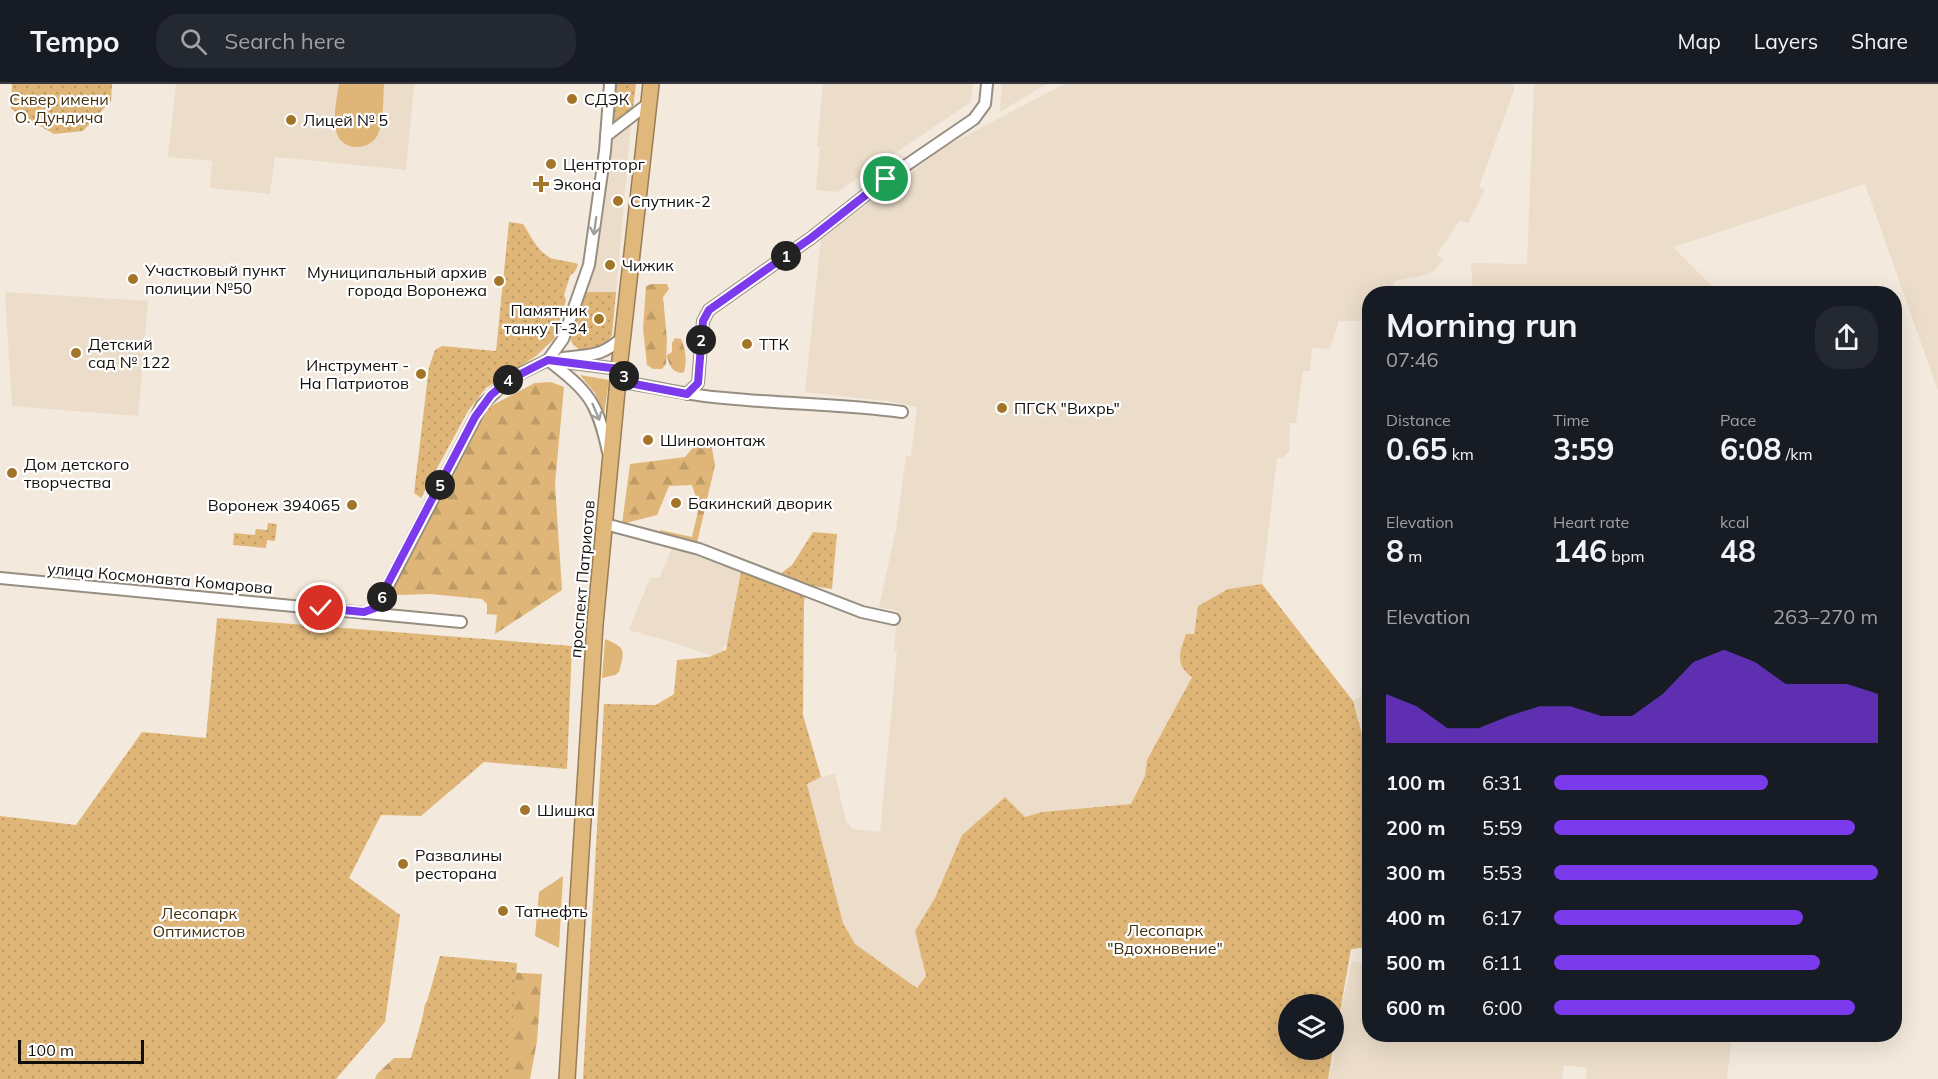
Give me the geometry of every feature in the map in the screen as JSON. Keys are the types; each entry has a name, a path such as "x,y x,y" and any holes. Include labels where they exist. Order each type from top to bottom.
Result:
{"highway":[{"name":"проспект Патриотов","path":"567,1079 595,624 619,369 651,84"}],"street":[{"path":"548,360 563,339 589,265 606,136 610,84"},
{"path":"687,394 698,383 703,321 709,310 811,238 886,179 974,119 984,104 987,84"},
{"path":"606,136 649,103"},
{"path":"364,612 371,611 379,603 482,405 509,380 548,360 597,355 623,337"},
{"path":"548,360 619,369 629,383 687,394 723,399 809,403 902,412"},
{"path":"548,360 583,389 594,406 600,419 610,460"},
{"path":"605,524 699,549 862,612 894,619"},
{"name":"улица Космонавта Комарова","path":"0,578 461,621"}],"shaded area":[{"name":"Лицей № 5","path":"176,84 414,84 406,170 275,157 270,194 210,188 212,161 168,157"},
{"path":"823,84 973,84 971,102 837,192 816,190 820,147 817,146"},
{"path":"1002,84 1046,84 1000,112"},
{"path":"1064,84 1514,84 1514,90 1479,187 1485,190 1468,223 1460,220 1437,255 1443,260 1434,271 1422,276 1395,281 1393,286 1362,286 1362,321 1339,321 1330,349 1312,348 1310,371 1303,371 1296,423 1290,423 1289,452 1282,458 1277,458 1262,584 1228,589 1198,606 1193,634 1192,676 1147,760 1145,776 1131,804 1042,812 1025,817 1004,797 962,835 935,898 915,931 926,976 918,988 855,944 843,923 807,784 821,777 835,774 846,822 853,829 880,832 897,653 894,652 897,611 879,607 896,530 906,456 911,456 917,407 887,401 805,392 821,238 945,147"},
{"path":"1534,84 1938,84 1938,391 1865,184 1673,247 1712,286 1472,286 1471,263 1527,264"},
{"path":"631,124 616,292 586,292 592,271 607,141"},
{"name":"Детский сад № 122","path":"5,292 148,301 138,416 12,406"},
{"path":"672,548 748,572 731,644 724,646 721,659 629,630 650,578 660,577"},
{"path":"1362,689 1362,734 1353,701 1361,696"},
{"path":"1352,961 1362,963 1362,1042 1731,1042 1727,1079 1586,1079 1587,1068 1564,1065 1562,1079 1329,1079 1333,1060 1344,1060 1344,996"}],"green space":[{"name":"Сквер имени О. Дундича","path":"12,84 112,84 111,101 83,131 54,134 11,109"},
{"path":"339,84 384,84 381,125 377,136 368,144 357,147 347,145 340,140 336,132 335,112"},
{"path":"615,84 636,84 631,124 609,140"},
{"path":"509,222 523,224 544,254 554,259 578,264 570,276 564,295 566,300 554,339 536,356 486,388 468,411 421,498 414,493 429,367 435,350 442,346 496,351"},
{"path":"667,284 669,289 663,297 667,340 666,364 662,369 653,369 647,365 643,328 646,286"},
{"path":"586,292 616,292 612,335 603,350 586,353 573,344 570,335"},
{"path":"675,338 681,339 686,359 684,372 680,373 674,371 667,355 672,352 672,343"},
{"path":"580,375 609,380 604,415 595,393"},
{"path":"551,382 564,387 555,484 562,590 495,634 497,615 487,614 487,604 482,599 430,594 398,595 386,590 473,425 487,408 535,383"},
{"path":"710,437 715,465 697,543 660,535 660,530 692,537 699,507 692,485 669,486 657,515 622,524 630,464 685,457 697,443"},
{"path":"268,523 277,524 275,541 267,540 266,548 233,545 234,533 255,535 256,529 267,530"},
{"name":"Лесопарк \"Вдохновение\"","path":"813,532 837,534 832,589 807,585 804,603 803,715 821,777 807,784 843,923 855,944 917,988 926,976 915,931 935,898 962,835 1005,797 1025,817 1042,812 1131,804 1145,776 1147,760 1192,677 1183,667 1180,657 1186,634 1194,634 1198,606 1228,589 1262,584 1353,701 1362,734 1362,948 1351,949 1343,994 1278,994 1278,1060 1331,1060 1328,1079 583,1079 604,704 656,705 674,694 677,660 709,657 726,650 741,572 771,581 792,565"},
{"name":"Лесопарк Оптимистов","path":"217,618 572,646 567,769 484,762 421,816 381,815 349,878 400,915 385,1022 336,1079 0,1079 0,816 76,825 142,732 206,738"},
{"path":"605,639 620,647 623,654 619,672 602,678"},
{"path":"563,876 559,948 535,936 539,892"},
{"path":"440,956 517,963 509,1079 389,1079 411,1058"},
{"path":"487,971 542,974 537,1041 530,1079 375,1079 377,1074 394,1058 415,1058 425,1004 436,987"}],"place":[{"name":"СДЭК","path":"572,99"},
{"name":"Лицей № 5","path":"291,120"},
{"name":"Центрторг","path":"551,164"},
{"name":"Экона","path":"541,184"},
{"name":"Спутник-2","path":"618,201"},
{"name":"Чижик","path":"610,265"},
{"name":"Участковый пункт полиции №50","path":"133,279"},
{"name":"Муниципальный архив города Воронежа","path":"499,281"},
{"name":"Памятник танку Т-34","path":"599,319"},
{"name":"ТТК","path":"747,344"},
{"name":"Детский сад № 122","path":"76,353"},
{"name":"Инструмент - На Патриотов","path":"421,374"},
{"name":"ПГСК \"Вихрь\"","path":"1002,408"},
{"name":"Шиномонтаж","path":"648,440"},
{"name":"Дом детского творчества","path":"12,473"},
{"name":"Бакинский дворик","path":"676,503"},
{"name":"Воронеж 394065","path":"352,505"},
{"name":"Шишка","path":"525,810"},
{"name":"Развалины ресторана","path":"403,864"},
{"name":"Татнефть","path":"503,911"}],"route":[{"path":"321,608 364,612 375,608 475,417 482,405 499,387 526,369 548,360 619,369 629,383 687,394 698,383 703,321 709,310 811,238 886,179"}]}
